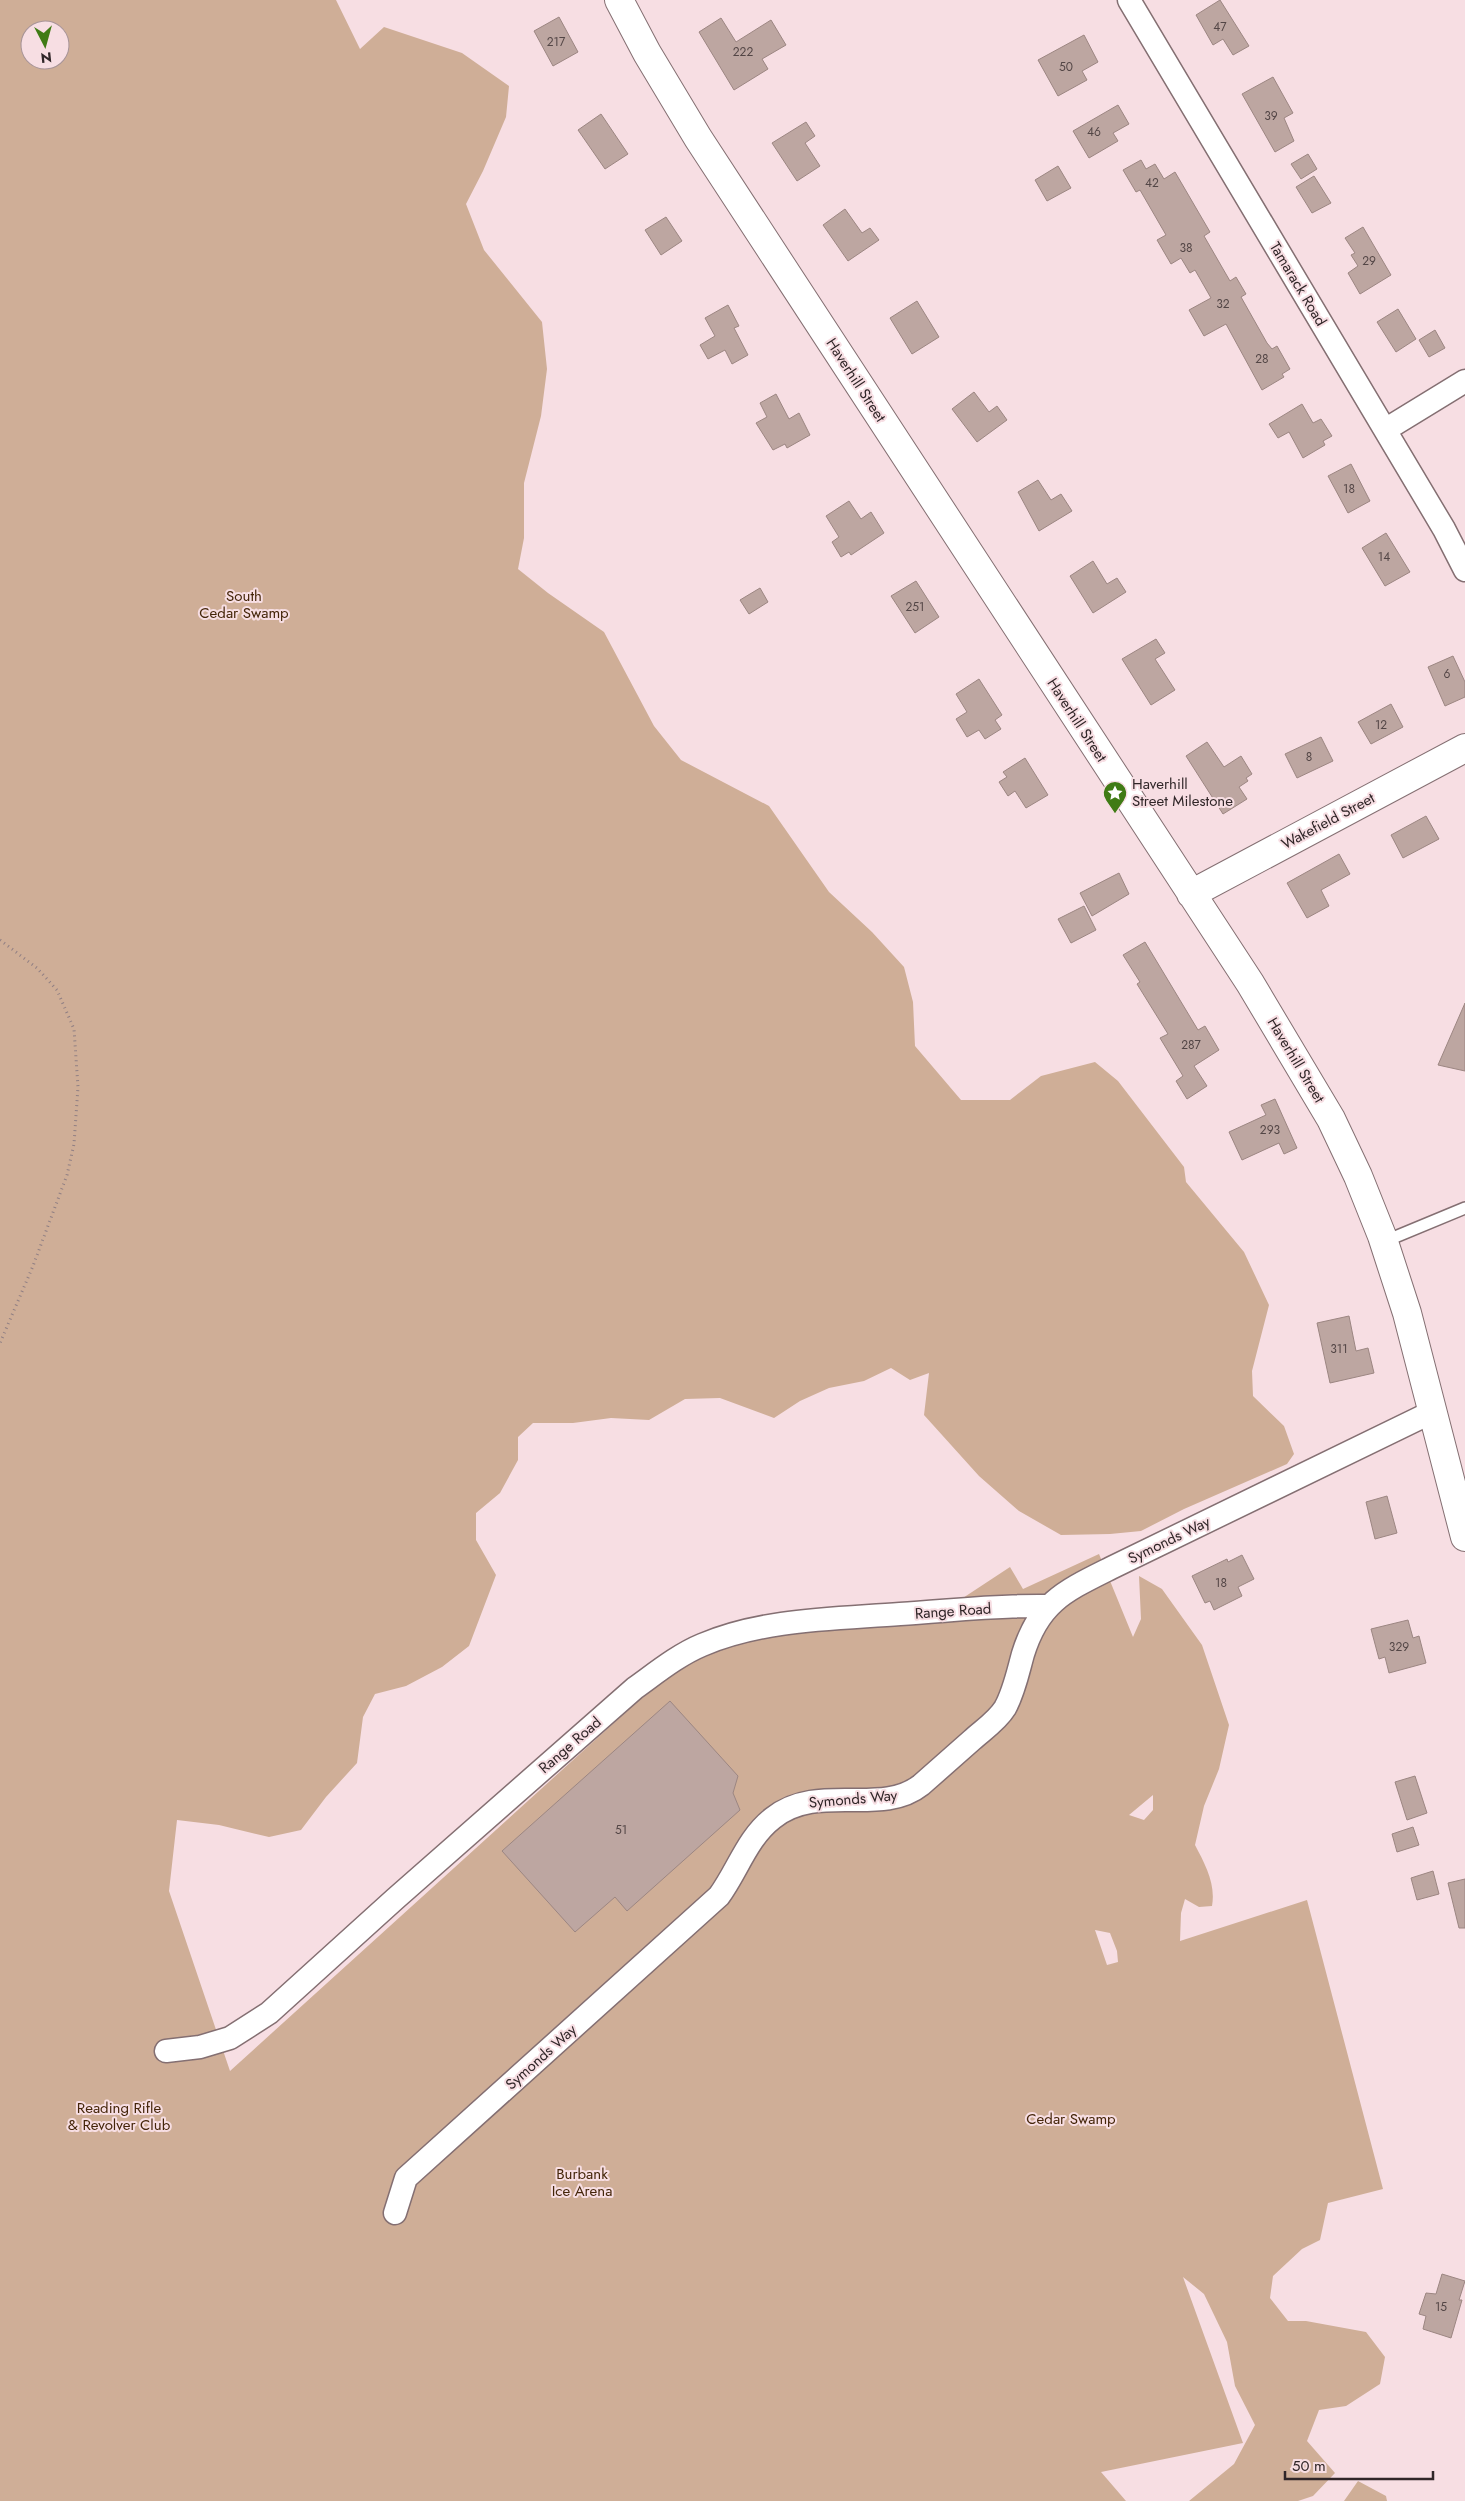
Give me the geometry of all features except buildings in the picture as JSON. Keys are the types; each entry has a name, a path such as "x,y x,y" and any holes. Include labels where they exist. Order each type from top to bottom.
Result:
{"street":[{"name":"Haverhill Street","path":"619,0 647,53 698,138 1250,983 1331,1119 1358,1176 1407,1313 1465,1538"},
{"name":"Tamarack Road","path":"1130,0 1444,529 1465,570"},
{"path":"1385,430 1465,381"},
{"name":"Wakefield Street","path":"1191,894 1465,748"},
{"name":"Symonds Way","path":"395,2213 406,2178 719,1896 751,1841 773,1818 797,1804 816,1800 880,1799 905,1795 920,1785 994,1722 1006,1706 1032,1629 1047,1606 1068,1590 1094,1576 1432,1412"},
{"name":"Range Road","path":"166,2051 200,2047 230,2038 269,2013 395,1898 635,1688 665,1666 701,1645 750,1630 782,1625 926,1612 1047,1606"}],"lane":[{"path":"1383,1242 1465,1208"}],"path":[{"path":"0,940 37,968 57,990 74,1029 78,1087 74,1144 67,1174 33,1266 0,1343"}],"green space":[{"path":"0,0 336,0 360,49 384,27 462,53 509,86 506,117 483,171 466,204 484,250 542,322 547,369 541,416 524,483 524,538 518,569 548,593 604,632 654,726 681,760 769,806 829,892 872,932 904,967 913,1002 915,1046 961,1100 1010,1100 1041,1076 1095,1062 1118,1081 1184,1167 1186,1182 1244,1252 1269,1305 1252,1371 1253,1396 1284,1426 1294,1454 1287,1464 1184,1509 1141,1531 1061,1535 1019,1511 979,1476 924,1415 929,1373 910,1380 891,1368 864,1381 829,1388 800,1401 774,1418 720,1398 685,1399 649,1420 611,1418 573,1423 533,1423 518,1437 518,1460 500,1493 476,1513 476,1540 496,1575 469,1646 442,1667 406,1686 375,1694 363,1717 357,1763 326,1797 301,1830 269,1837 219,1825 177,1820 169,1891 230,2071 669,1673 742,1639 934,1617 1010,1567 1023,1589 1099,1554 1133,1637 1141,1619 1139,1576 1162,1589 1202,1645 1229,1725 1219,1769 1204,1806 1195,1845 1211,1882 1212,1906 1199,1907 1185,1899 1181,1913 1180,1941 1307,1900 1383,2189 1328,2203 1320,2240 1302,2249 1273,2276 1270,2298 1288,2321 1306,2321 1366,2332 1385,2357 1380,2384 1346,2406 1319,2410 1307,2441 1335,2473 1313,2496 1298,2501 1189,2501 1234,2464 1255,2425 1235,2386 1227,2342 1204,2294 1183,2277 1243,2443 1101,2472 1126,2501 0,2501","holes":["1153,1795 1153,1810 1144,1820 1129,1815","1095,1930 1110,1933 1117,1951 1118,1962 1107,1965"]},
{"path":"1358,2481 1386,2496 1387,2501 1344,2501"}],"place":[{"name":"Haverhill Street Milestone","path":"1115,814"}],"park label":[{"name":"South Cedar Swamp","path":"244,604"},
{"name":"Reading Rifle & Revolver Club","path":"119,2116"},
{"name":"Cedar Swamp","path":"1071,2119"},
{"name":"Burbank Ice Arena","path":"582,2182"}]}
